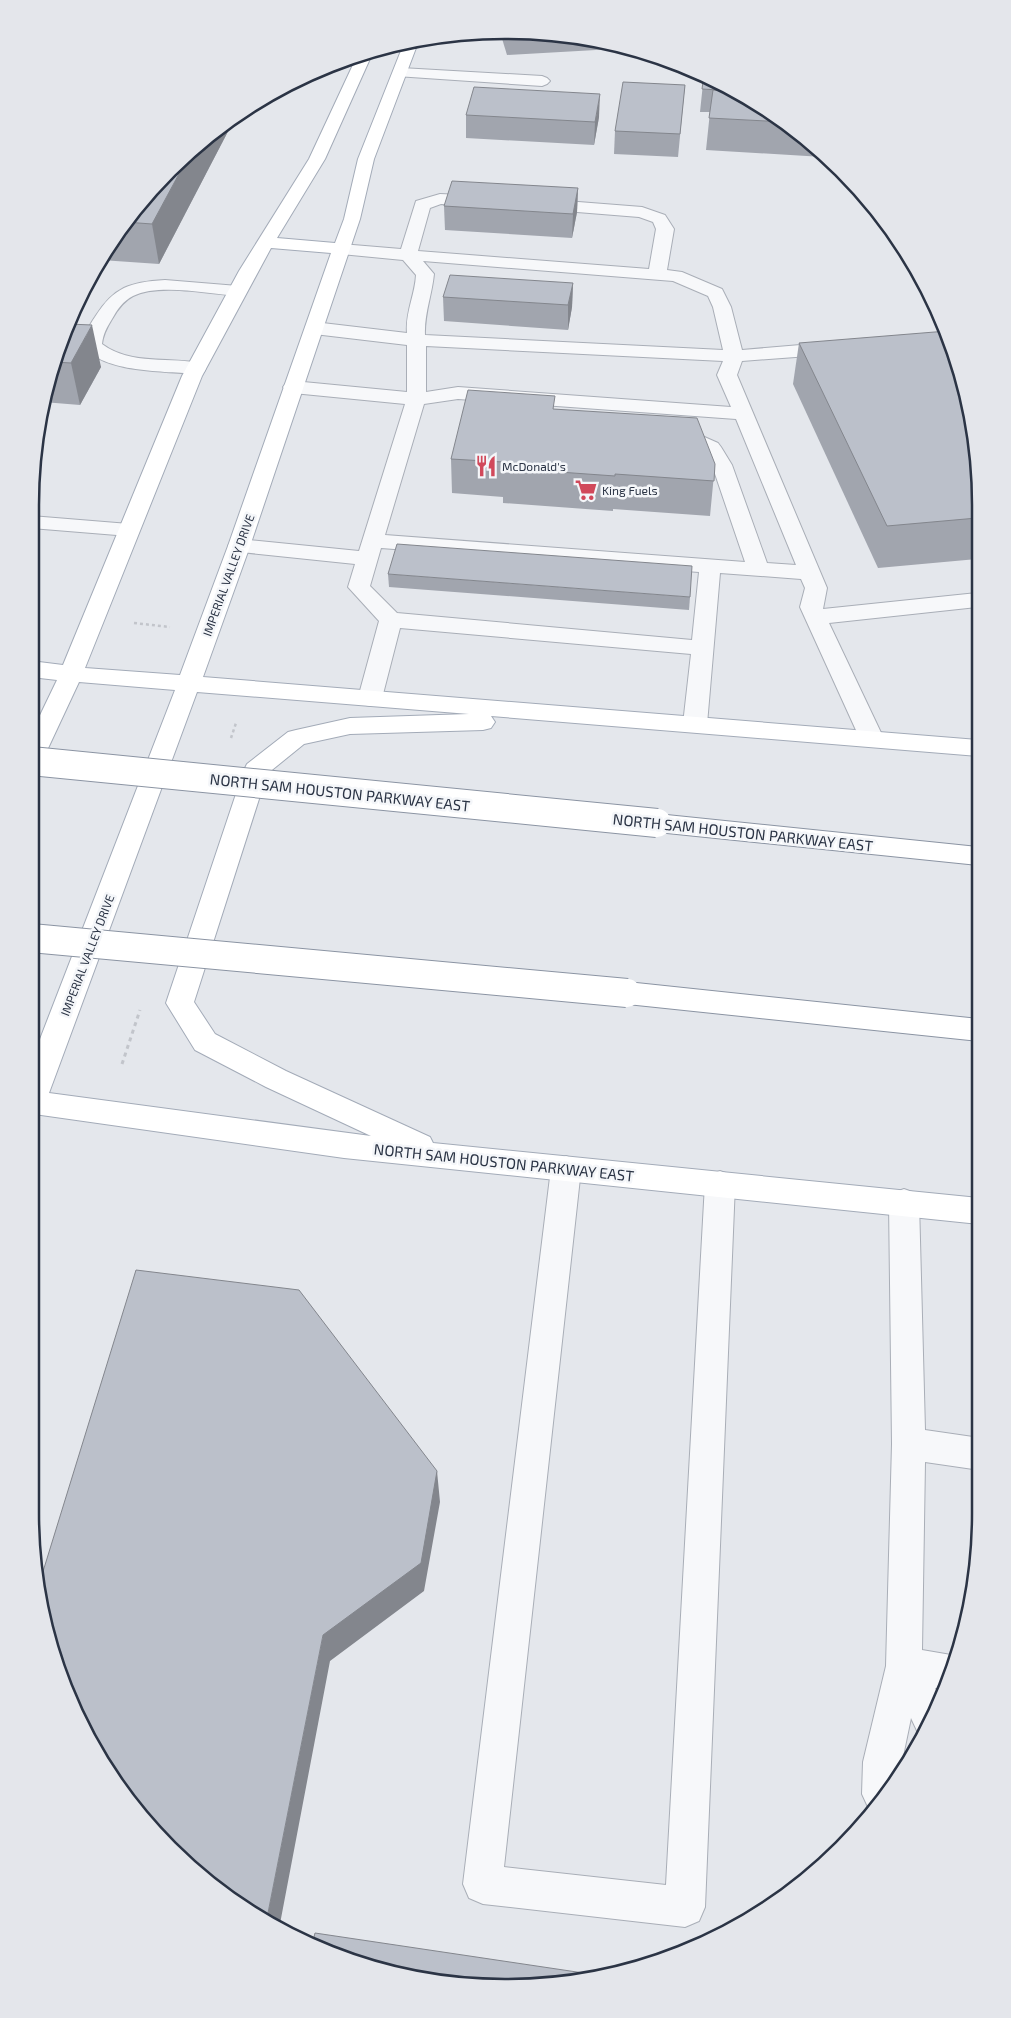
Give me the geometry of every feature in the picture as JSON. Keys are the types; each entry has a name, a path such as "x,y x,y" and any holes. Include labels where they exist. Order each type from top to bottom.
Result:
{"main road":[{"name":"IMPERIAL VALLEY DRIVE","path":"39,1082 189,684 352,219 366,159 409,49"},
{"path":"39,742 70,674 197,368 266,242 317,159 361,62"},
{"path":"266,242 341,249"},
{"path":"39,670 189,684 972,747"},
{"path":"440,1156 276,1079 205,1042 180,1003 256,770 296,738 350,726 611,717"},
{"name":"NORTH SAM HOUSTON PARKWAY EAST","path":"39,761 972,855"},
{"path":"39,939 627,994 972,1029"},
{"name":"NORTH SAM HOUSTON PARKWAY EAST","path":"39,1104 344,1146 972,1210"}],"lane":[{"path":"401,73 542,81"},
{"path":"408,255 422,205 440,199 503,202"},
{"path":"522,203 642,212 659,219 665,229 657,274"},
{"path":"341,249 676,276 716,293 722,307 734,356 728,374 816,588 810,607 872,739"},
{"path":"408,255 425,274 424,288 415,321 416,399 359,587 392,620 703,648"},
{"path":"197,368 134,363 106,356 94,346 93,334 113,302 127,292 142,287 176,286 238,291"},
{"path":"314,328 416,340 734,356 851,347"},
{"path":"293,387 416,399 458,393 744,414"},
{"path":"416,399 450,412 459,412"},
{"path":"658,429 678,430 711,447 722,465 759,570"},
{"path":"39,523 129,530"},
{"path":"238,546 370,550 710,566 810,573"},
{"path":"695,724 710,566"},
{"path":"815,617 972,601"},
{"path":"370,698 392,620"},
{"path":"566,1169 482,1884 685,1907 720,1184"},
{"path":"881,1790 882,1762 904,1666 909,1444 904,1202"},
{"path":"909,1444 972,1453"},
{"path":"904,1666 944,1671"},
{"path":"904,1666 927,1712"}],"path":[{"path":"133,623 179,629"}],"building":[{"path":"623,82 685,85 680,134 615,131"},
{"path":"703,83 718,90 702,89"},
{"path":"474,87 600,94 595,122 466,115"},
{"path":"713,90 719,90 739,101 771,121 709,118"},
{"path":"181,169 152,224 134,223"},
{"path":"452,181 578,188 573,214 444,206"},
{"path":"450,275 573,283 568,305 443,297"},
{"path":"75,324 92,325 71,363 62,362"},
{"path":"939,332 956,385 963,414 971,475 972,518 887,526 799,343"},
{"path":"468,390 555,396 553,409 697,418 715,464 714,481 503,468 503,462 451,459"},
{"path":"397,544 692,566 690,597 388,574"},
{"path":"136,1270 299,1290 437,1471 421,1563 323,1635 268,1914 221,1883 175,1843 135,1797 117,1772 101,1746 74,1691 55,1633 43,1572"},
{"path":"315,1933 581,1973 536,1978 506,1979 445,1975 385,1963 314,1938"}],"place":[{"name":"McDonald's","path":"486,466"},
{"name":"King Fuels","path":"586,490"}]}
